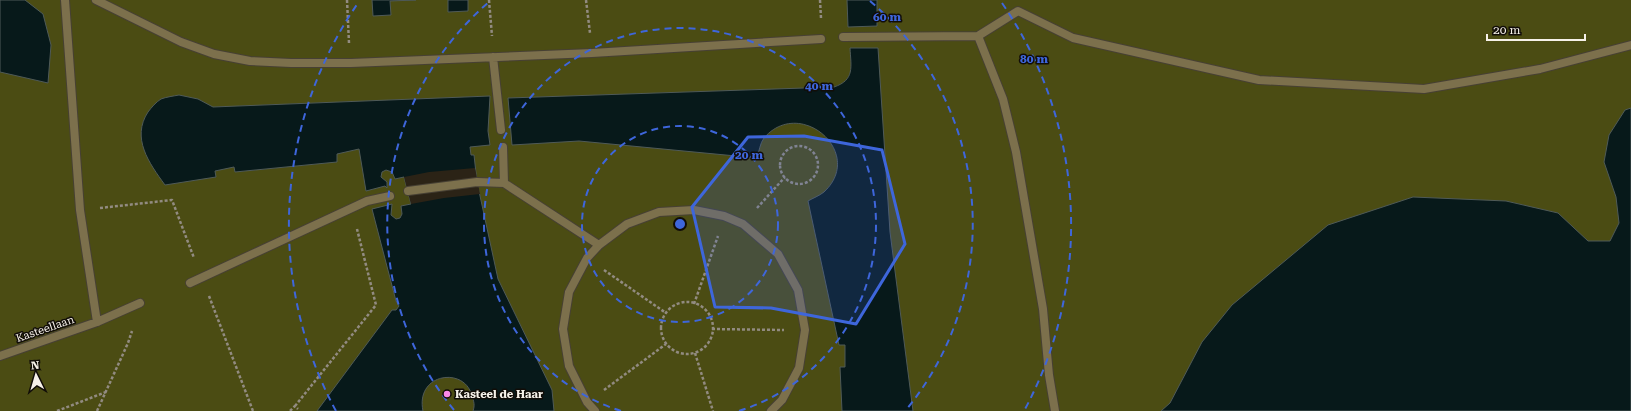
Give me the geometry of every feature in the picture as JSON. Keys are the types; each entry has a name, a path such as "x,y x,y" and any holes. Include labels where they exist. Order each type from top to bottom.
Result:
{"lane":[{"path":"64,0 80,210 96,322"},
{"path":"99,2 181,42 214,54 250,61 291,64 592,53 821,39"},
{"path":"843,37 978,36 1018,11 1073,38 1259,80 1424,89 1540,69 1631,45"},
{"path":"978,36 1003,99 1016,152 1043,308 1054,411"},
{"path":"493,57 498,89 501,130"},
{"path":"503,147 504,183"},
{"path":"408,191 477,182 504,183 598,245"},
{"path":"190,283 367,201 390,196"},
{"path":"595,411 587,402 569,366 563,329 569,292 587,258 598,245 627,224 659,212 694,210 724,216 743,224 778,254 798,290 805,330 799,368 782,400 771,411"},
{"name":"Kasteellaan","path":"0,356 96,322 140,303"}],"path":[{"path":"347,0 349,38"},
{"path":"489,0 493,57"},
{"path":"586,0 592,53"},
{"path":"794,146 806,146 816,154 819,166 813,178 808,182 796,184 785,177 780,166 783,153 788,149 794,146"},
{"path":"743,224 785,177"},
{"path":"80,210 172,200 253,411"},
{"path":"290,411 376,305 352,208"},
{"path":"694,304 724,216"},
{"path":"587,258 666,313"},
{"path":"97,411 128,343 140,303"},
{"path":"679,304 694,304 702,307 708,313 712,329 707,344 695,353 679,353 666,344 662,336 661,328 666,313 679,304"},
{"path":"712,329 805,330"},
{"path":"587,402 666,344"},
{"path":"695,353 713,411"},
{"path":"57,411 106,392"},
{"path":"295,406 298,409"}],"highlighted area":[{"path":"804,136 882,150 905,244 856,324 771,308 715,307 692,207 748,137"}],"shaded area":[{"name":"Kasteel de Haar","path":"0,0 1631,0 1631,411 0,411"},
{"path":"0,0 25,0 43,14 51,45 48,83 0,72"},
{"path":"372,0 416,0 390,1 391,15 373,16"},
{"path":"448,0 468,0 468,11 448,12"},
{"path":"847,0 877,0 877,26 848,27"},
{"path":"850,48 878,48 890,232 913,411 842,411 840,367 845,367 845,345 839,345 808,201 824,192 835,177 837,161 833,147 823,135 810,126 794,123 779,127 764,138 757,158 579,141 512,145 508,98 834,87 846,81 849,77 851,67"},
{"path":"179,95 198,99 213,107 490,96 488,131 490,145 470,147 471,155 474,155 477,182 498,279 552,390 554,411 473,411 474,402 468,386 460,380 442,378 433,382 426,388 423,398 423,411 317,411 392,310 396,310 399,306 396,301 372,209 392,204 391,215 396,219 400,218 402,214 401,206 411,204 404,177 395,179 392,172 386,170 382,172 381,177 387,182 387,188 385,186 366,191 359,149 337,154 337,162 235,172 234,167 215,171 216,177 165,185 153,168 144,150 141,131 143,122 148,112 155,103 161,99"},
{"path":"1631,108 1631,411 1161,411 1170,403 1202,342 1232,305 1328,225 1413,197 1506,201 1558,213 1588,241 1610,241 1619,223 1616,197 1604,162 1609,135 1625,110"}],"pier":[{"path":"475,168 480,194 444,198 411,204 404,177 429,172"}],"place":[{"name":"Kasteel de Haar","path":"447,394"}]}
